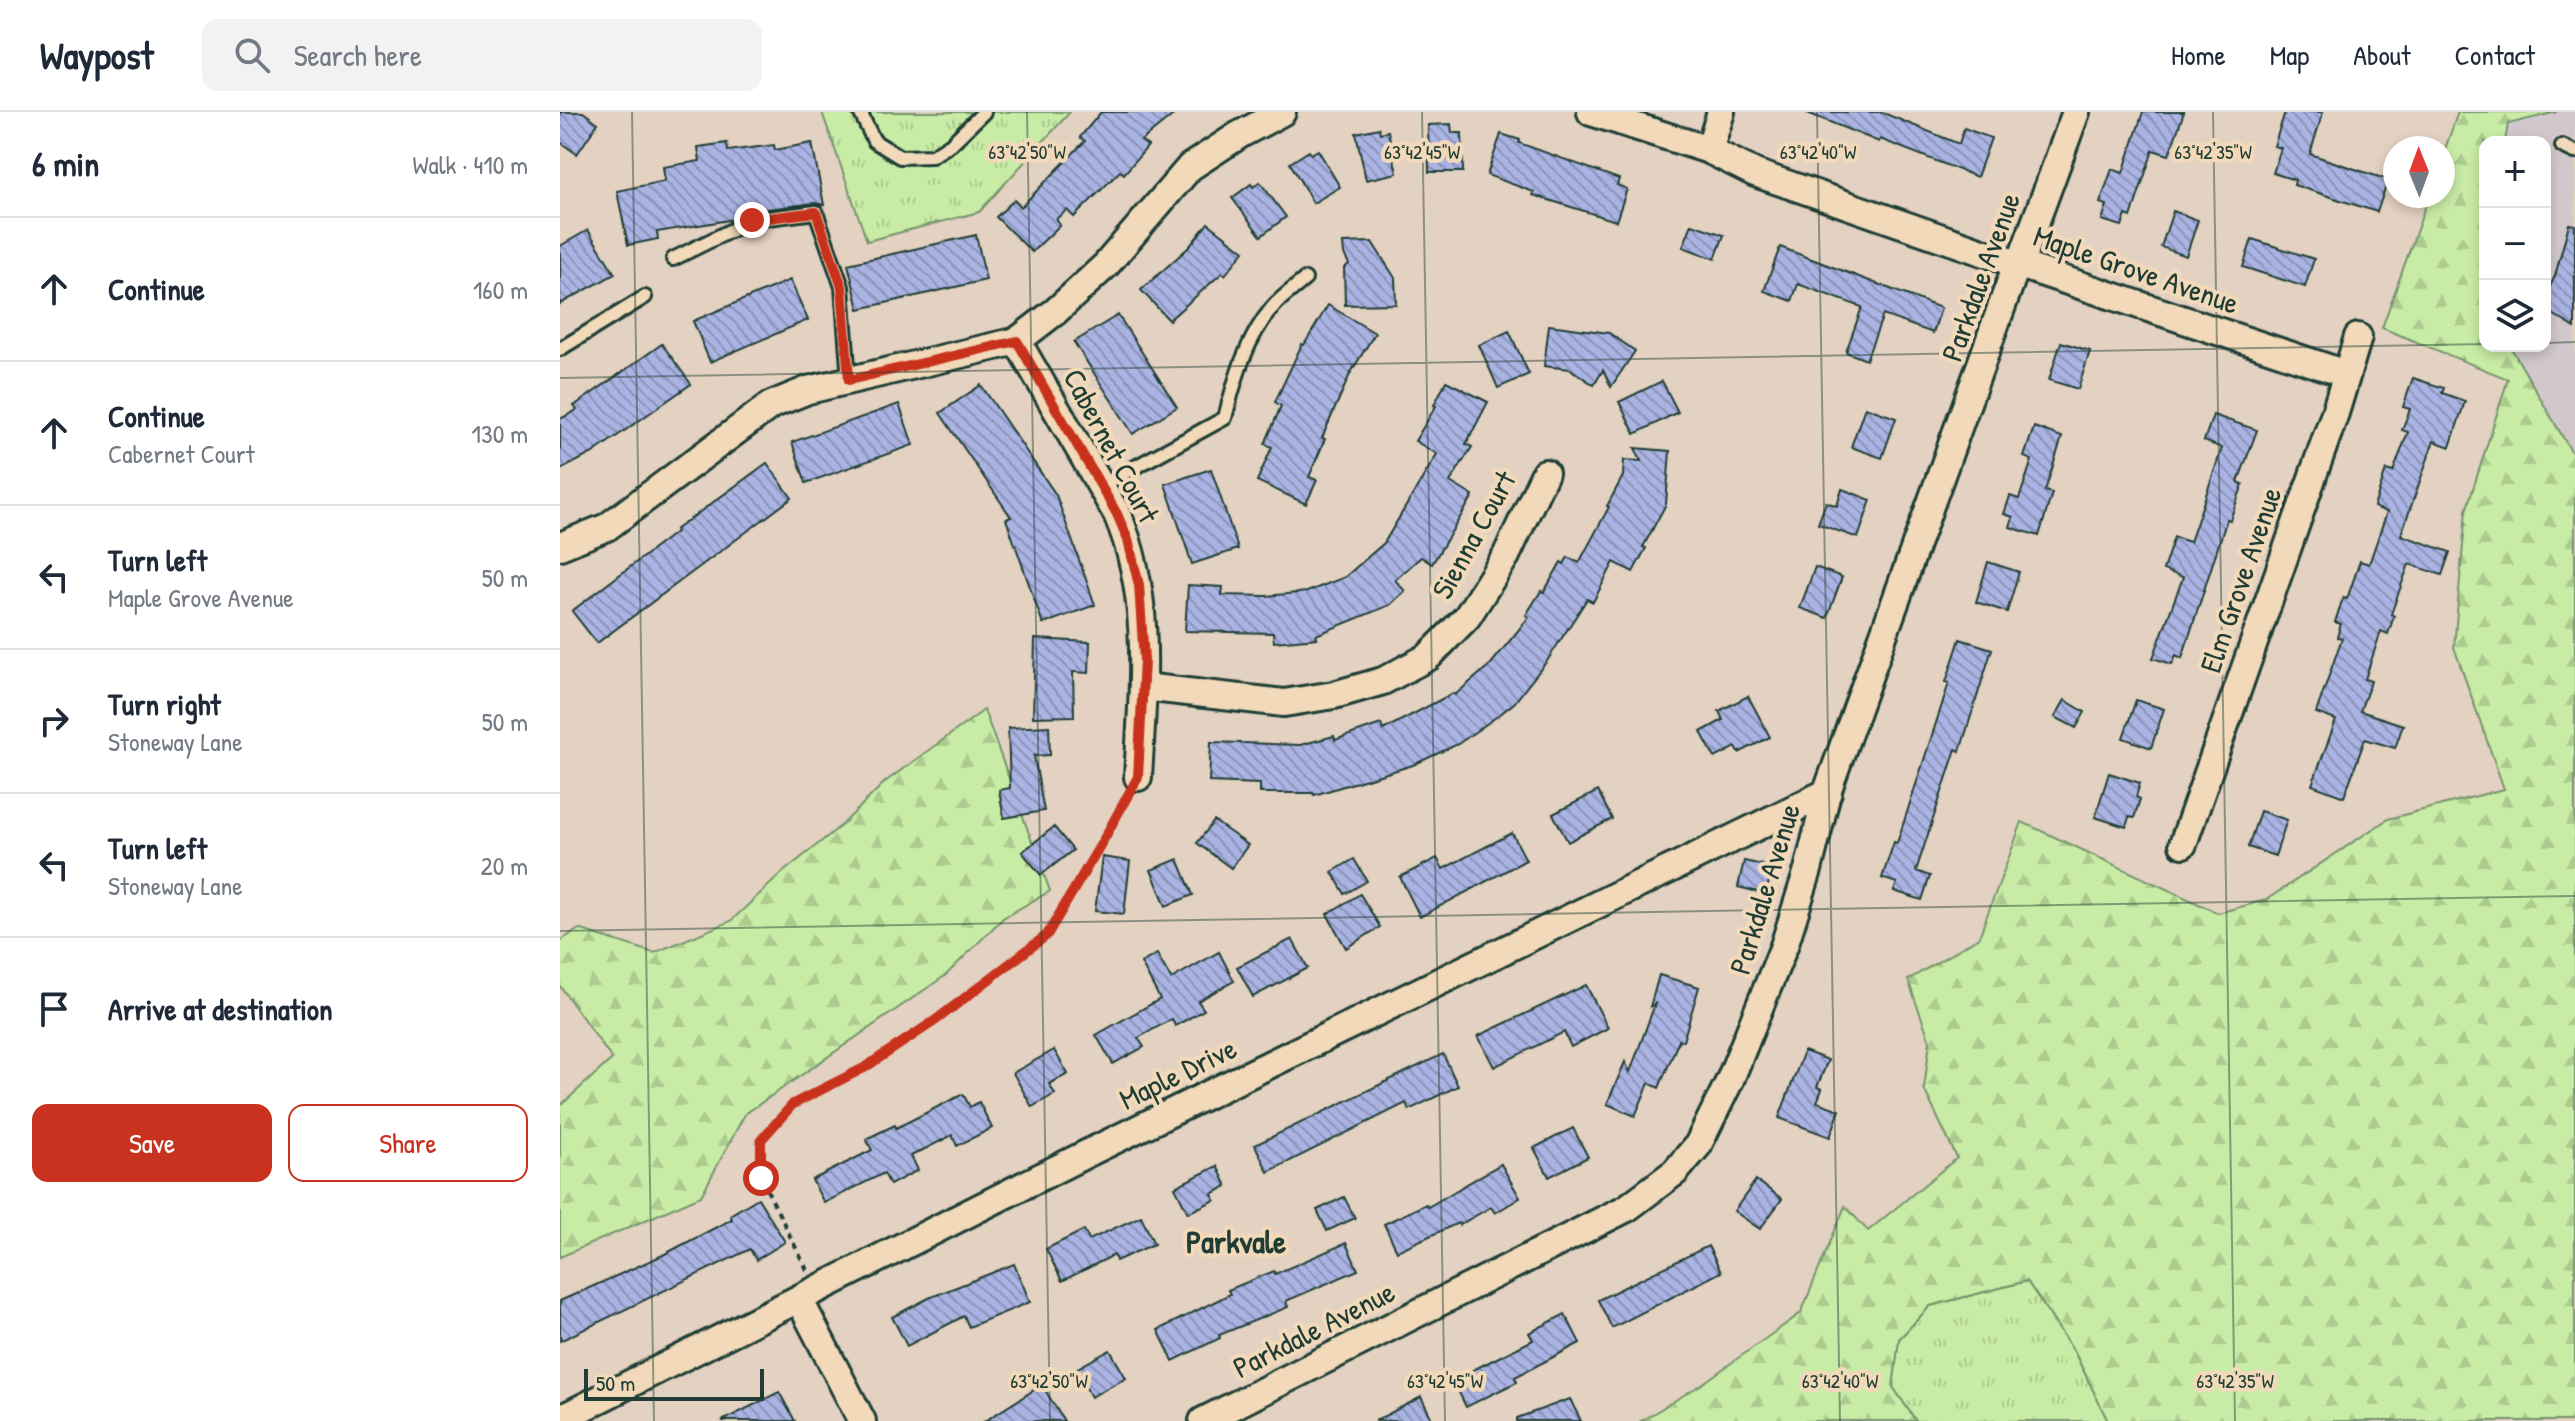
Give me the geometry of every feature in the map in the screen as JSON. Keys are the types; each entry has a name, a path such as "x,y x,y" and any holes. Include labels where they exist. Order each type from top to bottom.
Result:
{"street":[{"path":"560,546 607,527 771,405 808,390 1017,341 1056,311 1106,265 1190,167 1282,112"},
{"name":"Maple Grove Avenue","path":"1591,112 1709,150 1755,173 2017,264 2346,374"},
{"path":"1709,150 1721,112"},
{"name":"Parkdale Avenue","path":"1203,1421 1627,1208 1675,1172 1698,1145 1755,1020 1784,946 1828,792 2017,264 2021,261 2076,112"},
{"name":"Elm Grove Avenue","path":"2183,844 2335,413 2358,337"},
{"name":"Cabernet Court","path":"1017,341 1117,514 1128,540 1139,585 1144,660 1138,777"},
{"name":"Sienna Court","path":"1143,687 1284,703 1334,695 1383,681 1406,669 1428,657 1467,617 1506,556 1545,473"},
{"name":"Maple Drive","path":"560,1419 1088,1153 1828,792"},
{"path":"808,1295 862,1421"}],"lane":[{"path":"860,112 874,141 900,157 932,156 951,144 984,112"},
{"path":"2562,146 2575,152"},
{"path":"673,259 752,220 816,212 842,287 849,380"},
{"path":"1098,480 1106,483 1225,418 1250,339 1273,306 1305,279"},
{"path":"560,349 645,297"}],"path":[{"path":"808,1295 761,1178 761,1140 793,1104 864,1068 936,1020 1047,935 1138,777"}],"shaded area":[{"path":"2557,112 2575,112 2575,458 2513,352 2551,352 2551,136 2506,136 2507,124"}],"green space":[{"path":"822,112 1070,112 979,212 867,241"},
{"path":"2458,112 2557,112 2508,124 2506,136 2479,136 2479,352 2513,352 2575,458 2575,1421 2108,1421 2075,1353 2027,1281 1930,1306 1899,1339 1893,1387 1916,1421 1641,1421 1702,1384 1801,1313 1845,1206 1868,1231 1957,1158 1924,1089 1930,1041 1908,980 1979,937 2022,822 2218,913 2266,900 2388,819 2504,789 2454,647 2466,511 2508,379 2382,328 2425,208 2455,208 2455,136 2450,136"},
{"path":"984,710 1050,891 1003,918 946,975 745,1114 701,1196 560,1257 560,1106 612,1059 560,986 560,941 579,929 654,953 731,921 782,873 843,824 885,782"},
{"path":"2027,1281 2075,1353 2108,1421 1916,1421 1893,1387 1899,1339 1930,1306"}],"building":[{"path":"560,112 583,112 598,123 577,154 560,142"},
{"path":"1101,112 1177,112 1141,141 1148,146 1124,174 1120,171 1074,217 1067,210 1056,219 1060,225 1032,252 996,217 1014,200 1021,207 1085,141 1080,137"},
{"path":"1805,112 1881,112 1959,144 1964,128 1991,138 1977,177"},
{"path":"2143,112 2184,112 2169,155 2153,150 2131,217 2126,215 2122,226 2102,220 2107,205 2100,203 2112,169 2123,173"},
{"path":"2285,112 2323,112 2310,154 2383,178 2383,195 2377,212 2294,185 2295,180 2273,173 2281,148 2274,146"},
{"path":"1451,124 1452,133 1462,133 1463,172 1429,172 1428,125"},
{"path":"1379,128 1380,133 1388,131 1397,173 1366,180 1356,133"},
{"path":"1501,134 1619,179 1617,185 1627,189 1616,221 1533,195 1534,192 1487,175"},
{"path":"727,143 728,151 774,145 775,150 812,143 824,205 815,203 751,211 735,219 657,232 658,239 628,245 617,191 665,181 663,167 700,161 698,147"},
{"path":"1318,150 1340,187 1313,203 1290,163 1309,151 1311,154"},
{"path":"1260,182 1286,217 1261,236 1232,198 1251,184 1253,187"},
{"path":"2173,211 2198,220 2186,256 2161,247"},
{"path":"1208,223 1244,251 1225,275 1222,273 1169,320 1141,290 1189,247"},
{"path":"1692,224 1724,235 1715,259 1683,247"},
{"path":"2569,224 2575,225 2575,328 2551,313 2551,284"},
{"path":"588,230 615,274 560,304 560,246"},
{"path":"976,235 986,280 859,309 848,264"},
{"path":"2252,239 2314,259 2305,287 2243,267"},
{"path":"1372,242 1395,278 1396,304 1345,305 1344,268 1349,264 1343,243"},
{"path":"1780,247 1941,308 1933,333 1883,315 1866,360 1846,352 1862,307 1798,284 1792,301 1764,291"},
{"path":"790,280 808,320 710,362 693,321"},
{"path":"1328,305 1375,333 1350,374 1322,438 1325,439 1309,477 1317,480 1306,504 1257,481 1272,447 1265,444 1281,406 1275,402 1302,344"},
{"path":"1118,315 1177,407 1133,434 1074,342"},
{"path":"1549,325 1609,333 1635,351 1611,387 1603,370 1594,385 1570,369 1544,366"},
{"path":"1509,331 1529,374 1498,388 1479,345"},
{"path":"2061,342 2090,351 2078,389 2049,380"},
{"path":"662,344 691,384 593,453 560,470 560,419 577,410 574,406"},
{"path":"2413,378 2444,388 2442,393 2465,401 2450,447 2434,441 2401,535 2450,552 2442,575 2409,564 2391,614 2394,616 2388,634 2381,631 2365,679 2371,681 2360,711 2403,725 2395,748 2365,739 2344,797 2312,785 2336,720 2316,713 2342,638 2337,637 2341,624 2335,622 2343,598 2347,599 2360,561 2369,564 2387,512 2374,507 2386,470 2393,472 2408,432 2402,430 2410,409 2403,407"},
{"path":"1446,381 1488,402 1466,444 1472,447 1450,482 1473,496 1432,564 1421,557 1395,580 1405,591 1390,605 1316,635 1317,638 1274,642 1273,633 1185,631 1188,585 1223,587 1222,595 1266,596 1307,592 1345,577 1384,543 1437,454 1415,441 1436,406"},
{"path":"1662,381 1678,412 1635,434 1619,402"},
{"path":"981,385 1056,495 1095,605 1043,624 1006,519 1011,517 940,413"},
{"path":"899,404 913,445 806,483 792,442"},
{"path":"1865,407 1896,418 1882,458 1851,447"},
{"path":"2213,415 2257,430 2238,482 2243,484 2230,520 2227,519 2182,658 2176,655 2172,664 2153,658 2183,577 2163,570 2174,537 2190,542 2222,448 2204,441"},
{"path":"2034,427 2062,437 2045,491 2052,493 2039,536 2010,527 2013,517 2004,514 2010,496 2019,499 2032,460 2024,457"},
{"path":"1635,448 1670,451 1666,504 1643,547 1646,548 1633,572 1614,562 1593,602 1587,599 1547,661 1514,703 1499,715 1458,744 1413,765 1314,795 1260,793 1260,784 1209,782 1211,742 1300,745 1334,736 1335,740 1381,724 1383,730 1453,693 1455,695 1491,664 1529,617 1526,615 1561,562 1564,564 1568,557 1579,563 1623,476 1624,460 1641,461"},
{"path":"767,463 792,498 597,643 572,611"},
{"path":"1211,469 1238,549 1192,564 1165,484"},
{"path":"1842,489 1871,500 1858,538 1818,524 1826,502 1837,506"},
{"path":"1988,562 2019,572 2007,612 1976,602"},
{"path":"1815,567 1842,577 1827,618 1800,608"},
{"path":"1035,639 1090,642 1089,673 1073,672 1074,716 1033,717"},
{"path":"1960,639 1992,649 1960,751 1956,749 1916,871 1930,876 1922,900 1894,891 1897,883 1882,878 1894,842 1897,843 1949,683 1946,682"},
{"path":"1748,696 1770,737 1739,753 1736,747 1715,758 1701,732 1723,720 1719,711"},
{"path":"2065,700 2085,712 2076,728 2055,717"},
{"path":"2136,700 2164,709 2151,748 2123,738"},
{"path":"1049,726 1050,755 1034,756 1044,811 1004,818 999,790 1010,788 1008,728"},
{"path":"2109,773 2140,783 2136,797 2140,799 2134,818 2129,817 2126,827 2095,817"},
{"path":"1598,791 1612,819 1568,842 1553,814"},
{"path":"2260,811 2287,820 2275,856 2248,847"},
{"path":"1214,821 1248,845 1231,868 1197,843"},
{"path":"1054,827 1073,850 1041,875 1022,852"},
{"path":"1512,833 1526,860 1420,917 1400,877 1437,858 1443,869"},
{"path":"1102,857 1130,861 1124,914 1095,911"},
{"path":"1178,859 1193,895 1166,906 1151,870"},
{"path":"1354,859 1367,881 1345,894 1332,872"},
{"path":"1744,861 1772,867 1766,894 1738,887"},
{"path":"1360,894 1380,927 1346,948 1327,914"},
{"path":"1292,939 1308,968 1253,997 1237,967"},
{"path":"1219,952 1234,981 1198,1001 1204,1010 1175,1026 1172,1019 1138,1038 1144,1047 1113,1064 1096,1035 1160,999 1141,963 1157,954 1171,979"},
{"path":"1659,975 1699,987 1683,1041 1679,1040 1659,1088 1649,1083 1635,1116 1607,1104 1625,1062 1630,1072 1655,1004 1650,1007"},
{"path":"1586,985 1608,1028 1571,1047 1564,1032 1494,1067 1478,1036"},
{"path":"1054,1050 1068,1074 1049,1084 1055,1094 1032,1107 1013,1073"},
{"path":"1804,1051 1828,1060 1817,1087 1822,1089 1817,1102 1840,1110 1830,1137 1779,1118"},
{"path":"1443,1054 1458,1086 1409,1110 1406,1103 1268,1172 1255,1145"},
{"path":"963,1094 970,1107 979,1102 992,1128 957,1146 952,1135 911,1156 918,1170 890,1185 884,1173 824,1203 812,1180 872,1150 866,1139 895,1125 896,1128"},
{"path":"1573,1128 1588,1157 1549,1177 1534,1148"},
{"path":"1501,1164 1520,1198 1495,1213 1491,1207 1459,1225 1397,1251 1384,1224 1426,1204 1428,1207"},
{"path":"1217,1166 1227,1186 1212,1194 1215,1200 1188,1213 1175,1187"},
{"path":"1756,1180 1782,1199 1760,1229 1734,1211"},
{"path":"1344,1197 1355,1218 1327,1231 1317,1210"},
{"path":"758,1198 785,1242 756,1260 750,1249 560,1341 560,1301 663,1255 732,1219 730,1215"},
{"path":"1141,1216 1154,1244 1116,1261 1114,1255 1062,1281 1046,1249 1084,1230 1089,1240"},
{"path":"1346,1243 1358,1270 1286,1301 1288,1307 1219,1335 1220,1338 1173,1361 1158,1330 1230,1294 1228,1290 1274,1271 1275,1274"},
{"path":"1708,1246 1721,1272 1612,1328 1598,1300"},
{"path":"1014,1264 1030,1302 969,1327 964,1316 907,1346 892,1317 929,1298"},
{"path":"1565,1314 1580,1343 1515,1377 1517,1382 1466,1407 1453,1380 1533,1340 1529,1333"},
{"path":"1110,1350 1126,1378 1091,1397 1076,1369"},
{"path":"1042,1385 1064,1421 985,1421"},
{"path":"779,1392 795,1421 722,1421"},
{"path":"1421,1397 1433,1421 1375,1421"},
{"path":"1570,1399 1581,1421 1517,1421 1517,1418"}],"district":[{"name":"Parkvale","path":"1236,1242"}],"route":[{"path":"752,220 816,212 842,287 849,380 1017,341 1117,514 1128,540 1139,585 1144,660 1138,777 1047,935 936,1020 864,1068 793,1104 761,1140 761,1178"}]}
